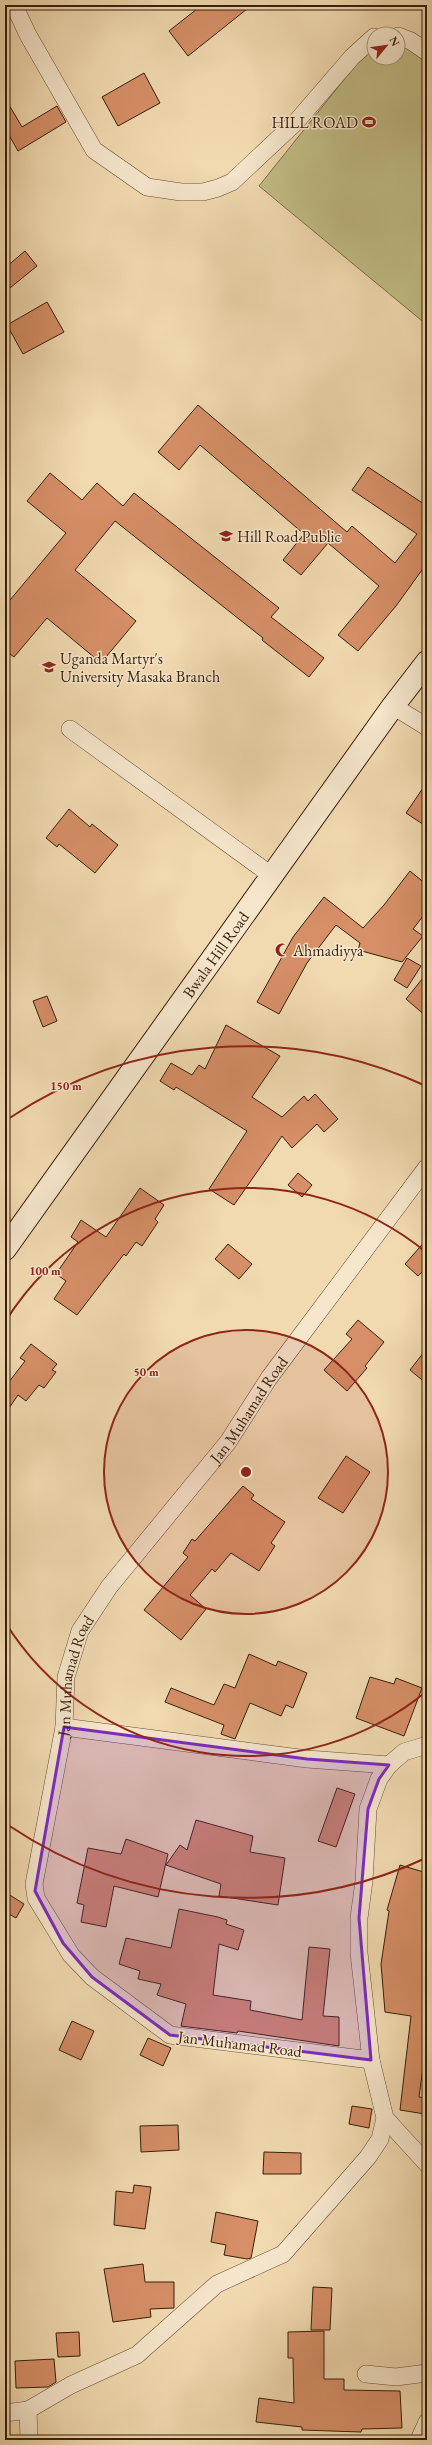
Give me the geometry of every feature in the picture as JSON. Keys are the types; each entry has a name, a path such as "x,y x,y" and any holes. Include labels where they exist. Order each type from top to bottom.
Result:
{"street":[{"path":"14,5 28,35 94,150 147,187 181,192 203,192 232,182 296,122 352,57 366,44"},
{"path":"28,5 28,35"},
{"path":"406,39 427,52"},
{"name":"Bwala Hill Road","path":"5,1249 271,875 393,706 427,662"},
{"path":"393,706 427,727"},
{"path":"70,729 271,875"},
{"name":"Jan Muhamad Road","path":"371,2060 170,2035 92,1977 63,1943 36,1898 35,1891 64,1727 66,1677 80,1631 101,1600 190,1486 228,1442 269,1378 427,1167"},
{"path":"64,1727 307,1759 389,1765"},
{"path":"5,2413 28,2410 71,2385 137,2355 217,2284 283,2254 368,2158 380,2139 384,2118 371,2060 360,1953 359,1918 364,1881 368,1809 379,1779 389,1765 404,1752 427,1745"},
{"path":"384,2118 427,2164"},
{"path":"366,2374 396,2377 427,2373"},
{"path":"28,2410 29,2440"},
{"path":"420,2440 427,2422"}],"highlighted area":[{"path":"64,1727 307,1759 389,1765 379,1779 368,1809 359,1918 371,2060 170,2035 92,1977 63,1943 35,1891"}],"shaded area":[{"name":"HILL ROAD","path":"406,42 427,52 427,325 259,186 366,52 366,66 406,66"}],"building":[{"path":"202,5 252,5 188,56 169,31"},
{"path":"144,73 160,103 118,126 102,97"},
{"path":"5,98 22,127 57,106 66,122 18,151 5,128"},
{"path":"25,251 37,266 5,292 5,268"},
{"path":"47,302 64,332 23,354 7,325"},
{"path":"198,405 347,532 352,526 395,563 417,534 352,490 368,467 427,506 427,563 396,606 358,651 338,635 379,586 328,543 301,575 283,560 304,534 200,445 179,470 158,452"},
{"path":"50,473 82,500 97,483 123,506 134,493 279,608 271,617 324,658 309,677 262,640 263,638 115,521 75,570 136,621 101,663 47,618 14,657 5,650 5,606 66,533 27,501"},
{"path":"427,782 427,827 406,813"},
{"path":"69,809 90,827 92,824 118,845 95,873 59,844 57,847 46,838"},
{"path":"410,871 427,885 427,911 413,929 423,936 402,962 358,950 360,943 336,925 307,963 279,1014 257,1002 293,937 324,897 363,928 384,905"},
{"path":"407,958 421,966 407,988 394,980"},
{"path":"427,973 427,1017 406,999"},
{"path":"47,996 57,1021 43,1027 33,1001"},
{"path":"226,1025 280,1056 252,1097 282,1117 304,1096 308,1101 315,1094 338,1119 324,1132 317,1124 292,1148 282,1136 234,1205 209,1189 247,1131 176,1087 174,1090 160,1081 171,1063 192,1075 199,1065 205,1069"},
{"path":"298,1173 312,1185 302,1197 288,1185"},
{"path":"140,1188 164,1205 155,1219 158,1222 142,1246 136,1242 126,1256 124,1254 77,1315 54,1299 66,1281 56,1274 78,1242 71,1237 81,1220 106,1237"},
{"path":"427,1239 427,1267 418,1276 405,1264"},
{"path":"228,1244 252,1264 239,1279 215,1259"},
{"path":"358,1320 384,1342 365,1366 367,1368 347,1391 324,1370 352,1339 346,1334"},
{"path":"31,1344 57,1364 52,1370 56,1372 44,1388 39,1385 26,1401 18,1395 5,1414 5,1387 25,1361 20,1358"},
{"path":"427,1348 427,1384 410,1370"},
{"path":"346,1456 370,1472 343,1513 318,1498"},
{"path":"243,1486 254,1495 251,1499 285,1522 271,1543 275,1546 259,1571 231,1553 215,1572 212,1569 190,1595 206,1609 181,1640 144,1610 188,1557 183,1553 192,1539 195,1541"},
{"path":"249,1654 276,1666 278,1661 307,1673 293,1708 286,1705 281,1716 250,1703 235,1739 221,1734 224,1725 165,1702 171,1688 214,1705 224,1684 235,1688"},
{"path":"370,1677 394,1684 396,1678 422,1688 404,1736 356,1718"},
{"path":"337,1788 355,1794 336,1847 318,1841"},
{"path":"196,1820 253,1836 250,1852 285,1858 278,1905 219,1896 221,1884 166,1865 180,1845 187,1850"},
{"path":"126,1839 168,1854 158,1897 114,1886 106,1927 81,1922 84,1905 77,1903 88,1848 121,1854"},
{"path":"400,1865 427,1873 427,2038 419,2097 427,2098 425,2114 400,2110 411,2016 385,2012 381,1964 389,1911 387,1910"},
{"path":"5,1892 24,1904 16,1918 5,1912"},
{"path":"179,1909 218,1917 227,1920 226,1924 244,1930 238,1950 219,1944 213,1995 251,2001 250,2010 302,2020 309,1947 330,1949 323,2016 339,2017 339,2046 238,2031 237,2033 181,2026 186,2004 157,1995 161,1984 138,1979 140,1971 119,1964 126,1938 171,1948"},
{"path":"72,2021 94,2031 81,2060 59,2050"},
{"path":"148,2038 171,2048 163,2066 140,2055"},
{"path":"352,2106 372,2109 369,2128 349,2124"},
{"path":"178,2125 179,2150 141,2152 140,2126"},
{"path":"264,2152 301,2153 301,2174 263,2174"},
{"path":"134,2185 151,2187 145,2229 114,2225 116,2191 133,2193"},
{"path":"216,2212 258,2221 251,2258 247,2259 224,2255 226,2245 211,2242"},
{"path":"143,2264 145,2282 174,2282 174,2308 150,2309 151,2317 113,2322 104,2269"},
{"path":"313,2287 332,2288 330,2330 311,2330"},
{"path":"324,2331 324,2379 344,2379 344,2390 400,2391 402,2428 362,2429 361,2432 302,2430 302,2427 256,2422 259,2398 294,2403 293,2358 288,2358 288,2332"},
{"path":"79,2332 80,2356 58,2357 56,2333"},
{"path":"54,2359 56,2382 48,2387 16,2388 15,2361"}],"place":[{"name":"HILL ROAD","path":"369,122"},
{"name":"Hill Road Public","path":"226,536"},
{"name":"Uganda Martyr's University Masaka Branch","path":"49,667"},
{"name":"Ahmadiyya","path":"282,950"}]}
